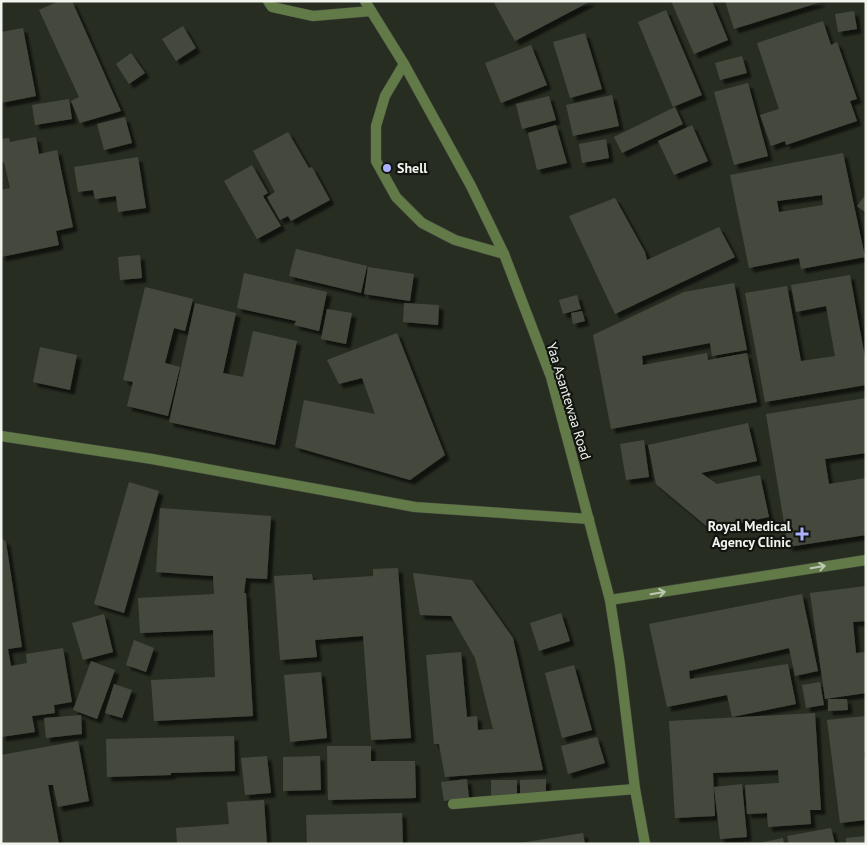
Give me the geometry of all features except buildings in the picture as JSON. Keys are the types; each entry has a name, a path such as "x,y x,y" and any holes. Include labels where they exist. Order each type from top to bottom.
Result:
{"street":[{"path":"268,1 272,7 313,16 371,11"},
{"name":"Yaa Asantewaa Road","path":"365,1 404,64 471,186 504,254 551,378 610,600 635,789 645,844"},
{"path":"404,64 382,103 376,126 376,161 396,197 422,223 455,240 504,254"},
{"path":"1,436 152,459 414,506 589,519"},
{"path":"610,600 866,560"},
{"path":"453,804 635,789"}],"place":[{"name":"Shell","path":"387,168"},
{"name":"Royal Medical Agency Clinic","path":"802,534"}]}
